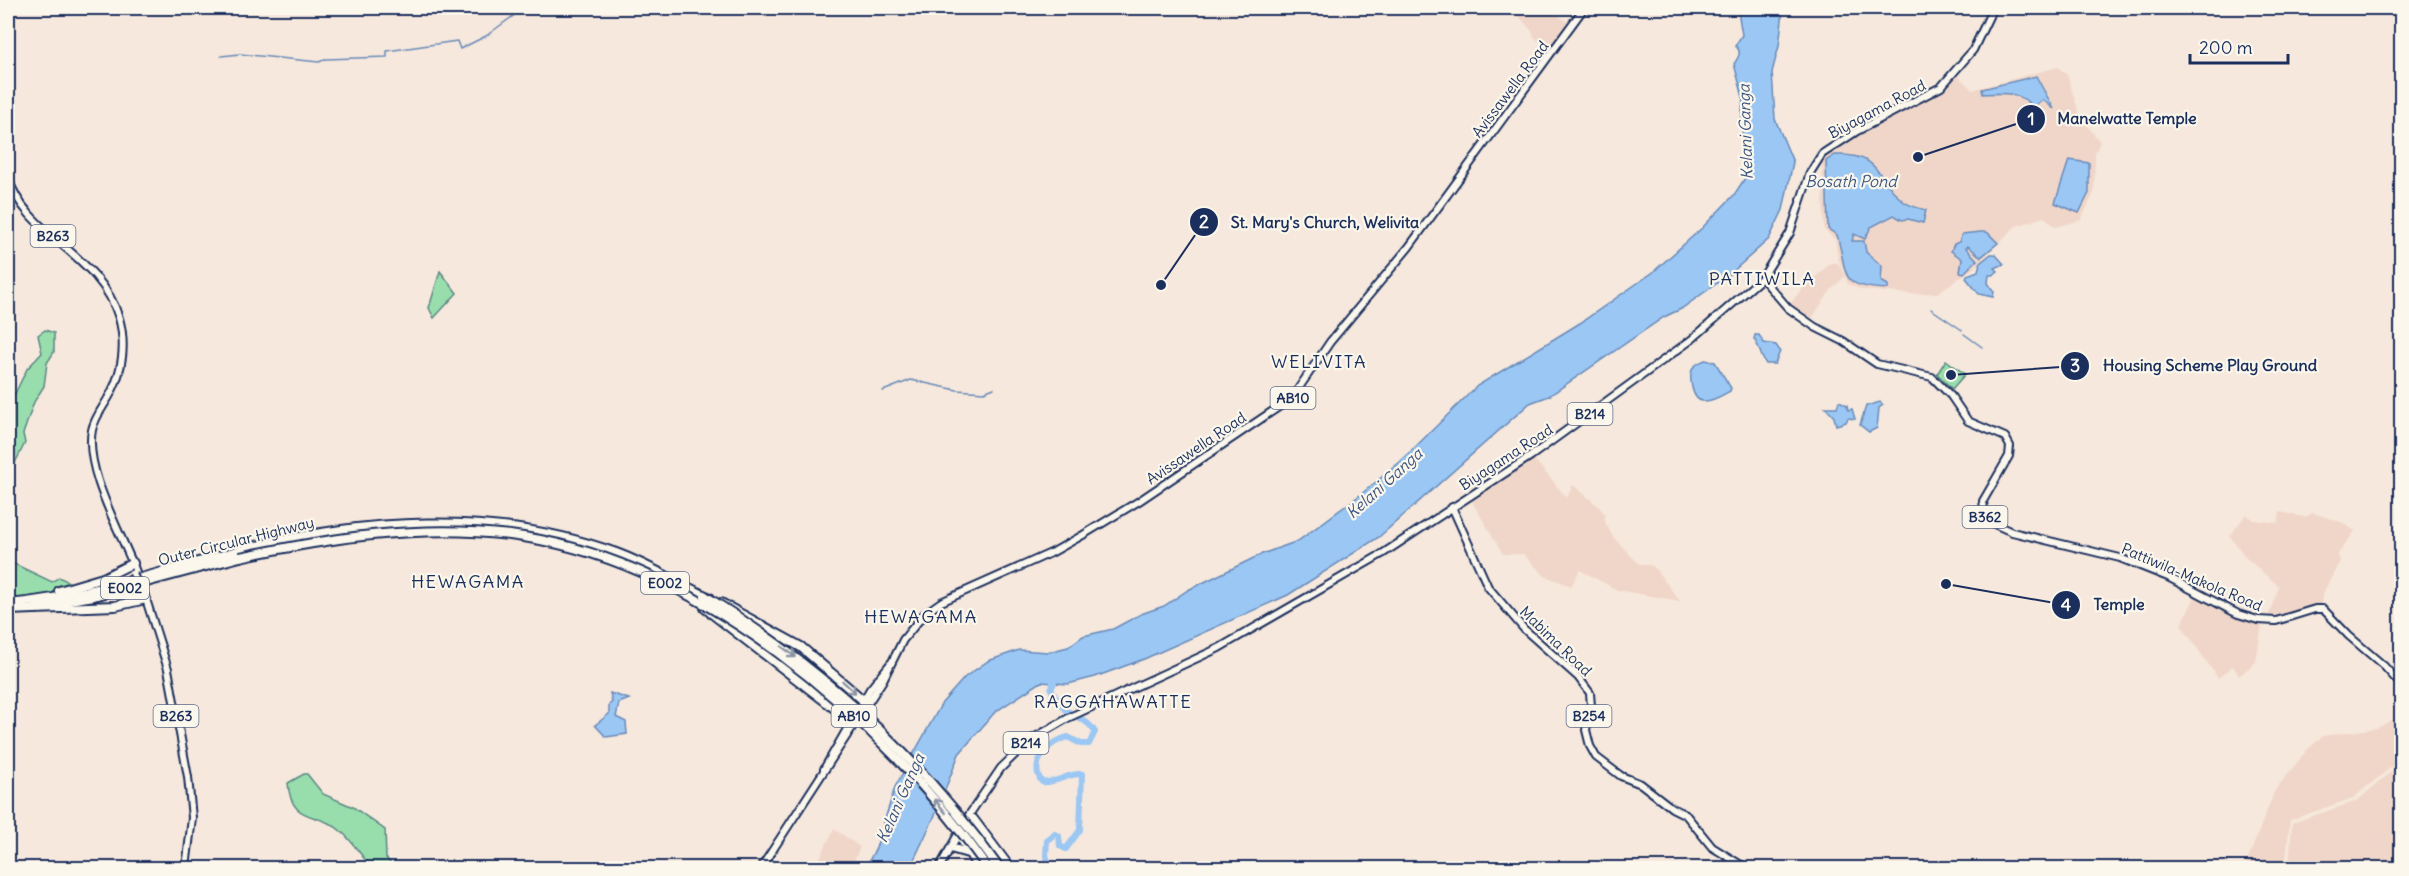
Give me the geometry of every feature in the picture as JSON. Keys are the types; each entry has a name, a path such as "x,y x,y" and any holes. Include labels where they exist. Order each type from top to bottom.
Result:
{"highway":[{"name":"Outer Circular Highway","path":"8,602 93,591 338,531 415,525 476,525 523,530 589,544 616,553 705,596 790,652 870,719 936,787 999,868"},
{"name":"Outer Circular Highway","path":"8,610 94,596 239,554 368,535 475,532 531,538 588,552 638,571 687,594 768,648 851,714 923,786 988,868"},
{"path":"8,602 80,587 131,563"},
{"path":"687,594 851,721"},
{"path":"705,596 766,626 801,647 864,701"},
{"path":"8,610 115,606 144,598"},
{"path":"972,819 1010,868"},
{"path":"961,838 978,868"},
{"path":"954,849 969,854"}],"main road":[{"name":"Avissawella Road","path":"761,868 884,680 891,662 909,632 935,606 1053,552 1083,535 1139,501 1294,396 1330,342 1409,247 1584,8"},
{"name":"Biyagama Road","path":"941,868 1001,768 1030,740 1070,717 1244,635 1382,554 1532,456 1691,340 1762,278 1790,233 1810,173 1822,154 1857,131 1941,87 1973,50 1993,8"},
{"name":"B263","path":"8,177 25,212 89,269 118,315 123,336 122,362 115,384 92,429 92,444 109,511 127,552 168,669 188,777 192,818 186,868"},
{"name":"Pattiwila-Makola Road","path":"1762,278 1788,308 1808,322 1843,341 1876,364 1932,377 1951,396 1968,421 2005,437 2010,446 2009,456 1983,501 1985,517 1992,523 2012,532 2120,558 2168,577 2245,617 2276,621 2319,609 2329,613 2343,630 2384,666 2402,686"},
{"name":"Mabima Road","path":"1452,507 1488,587 1524,629 1578,677 1590,693 1591,706 1586,730 1590,747 1596,757 1621,777 1646,787 1672,808 1687,816 1712,847 1746,868"},
{"name":"Avissawella Road","path":"823,773 881,672 891,662"},
{"name":"Biyagama Road","path":"941,868 961,838 992,782"}],"shaded area":[{"path":"1507,8 1547,8 1569,23 1550,50 1534,37 1532,31 1514,11"},
{"path":"2058,67 2067,75 2080,116 2100,142 2095,153 2094,193 2081,220 2056,227 2044,217 2016,226 1974,268 1937,293 1910,294 1862,290 1848,284 1845,276 1831,290 1812,318 1791,306 1800,291 1831,263 1838,263 1845,275 1838,258 1835,239 1824,230 1822,157 1857,132 1937,92 1955,73 1972,90"},
{"path":"1534,459 1567,498 1573,485 1597,505 1605,514 1605,522 1613,537 1639,564 1653,566 1680,601 1617,590 1580,570 1571,586 1545,576 1523,554 1503,554 1470,498"},
{"path":"2280,512 2305,517 2313,513 2341,522 2355,531 2338,554 2340,562 2324,591 2320,606 2287,617 2267,620 2279,586 2246,558 2230,536 2246,514 2254,520 2278,523"},
{"path":"2196,595 2236,616 2262,624 2256,662 2239,676 2233,666 2218,678 2181,625"},
{"path":"2401,715 2401,759 2353,798 2290,820 2285,868 2248,868 2247,862 2275,790 2307,750 2323,736 2377,728"},
{"path":"2401,763 2401,868 2289,868 2292,823 2357,801"},
{"path":"834,829 860,847 851,868 815,868"}],"green space":[{"path":"440,271 457,293 434,318 429,308"},
{"path":"45,330 54,333 54,352 47,363 44,386 34,402 23,434 25,443 8,477 8,408 27,369 42,353 38,335"},
{"path":"1946,360 1965,374 1952,389 1937,374"},
{"path":"8,561 52,582 59,577 69,582 74,588 57,595 8,601"},
{"path":"307,774 323,794 353,807 385,830 386,858 395,868 372,868 342,832 333,825 307,815 294,805 288,783"}],"water":[{"name":"Kelani Ganga","path":"1743,8 1782,8 1783,11 1779,46 1772,72 1775,119 1793,162 1783,210 1769,239 1730,274 1681,309 1664,317 1549,396 1530,403 1379,537 1288,595 1144,659 1095,677 1068,684 1041,682 995,712 959,754 936,813 910,868 865,868 876,848 895,787 942,703 965,677 988,661 1019,650 1048,652 1068,647 1083,636 1113,629 1141,614 1164,606 1188,590 1262,554 1298,541 1400,462 1477,386 1580,323 1652,273 1702,228 1734,195 1747,175 1746,151 1741,126 1743,97 1734,64 1739,52 1735,46 1742,35 1738,11"},
{"path":"2036,76 2054,109 2043,100 2034,107 2017,96 2004,93 1983,94 1982,89"},
{"name":"Bosath Pond","path":"1835,155 1850,155 1869,162 1903,201 1926,210 1923,223 1908,219 1902,220 1894,215 1871,227 1865,239 1854,234 1852,241 1864,241 1866,252 1882,266 1881,281 1888,285 1888,289 1860,285 1848,277 1837,235 1828,229 1826,161"},
{"path":"2069,160 2089,163 2089,193 2079,213 2055,203"},
{"path":"1987,232 1998,243 1981,257 1968,246 1966,248 1977,260 1964,273 1960,272 1962,259 1951,251 1954,244 1959,242 1962,234"},
{"path":"1991,254 1995,254 2004,264 1995,268 1998,271 1993,275 1989,275 1988,283 1994,292 1993,297 1979,294 1966,278 1967,275 1978,271 1980,263"},
{"path":"1755,335 1759,335 1764,343 1776,345 1780,351 1775,364 1766,364 1754,339"},
{"path":"1705,360 1715,362 1731,388 1730,391 1717,398 1703,401 1699,400 1694,393 1691,377 1694,367"},
{"path":"1839,401 1847,405 1848,410 1852,409 1855,419 1848,418 1846,422 1836,425 1834,417 1825,407 1837,407"},
{"path":"1880,402 1883,405 1879,408 1877,428 1869,432 1860,425 1866,406"},
{"path":"610,693 629,699 619,703 616,717 626,722 627,734 606,737 595,725 609,714 609,705 612,702"}],"waterway":[{"path":"221,56 240,54 319,62 326,59 387,57 387,51 457,41 460,49 486,36 524,8"},
{"path":"1931,309 1962,330"},
{"path":"1964,334 1982,347"},
{"path":"883,391 911,380 957,390 984,392 994,388"},
{"path":"1050,868 1046,855 1047,840 1055,834 1059,836 1060,846 1066,849 1080,830 1082,774 1042,782 1037,768 1039,760 1048,748 1061,739 1068,737 1081,744 1089,744 1095,732 1089,724 1065,709 1051,689 1054,683 1051,679"}],"place":[{"name":"Manelwatte Temple","path":"1918,157"},
{"name":"St. Mary's Church, Welivita","path":"1161,285"},
{"name":"Housing Scheme Play Ground","path":"1951,375"},
{"name":"Temple","path":"1946,584"}],"district":[{"name":"PATTIWILA","path":"1762,278"},
{"name":"WELIVITA","path":"1319,361"},
{"name":"HEWAGAMA","path":"468,581"},
{"name":"HEWAGAMA","path":"921,616"},
{"name":"RAGGAHAWATTE","path":"1113,701"}]}
